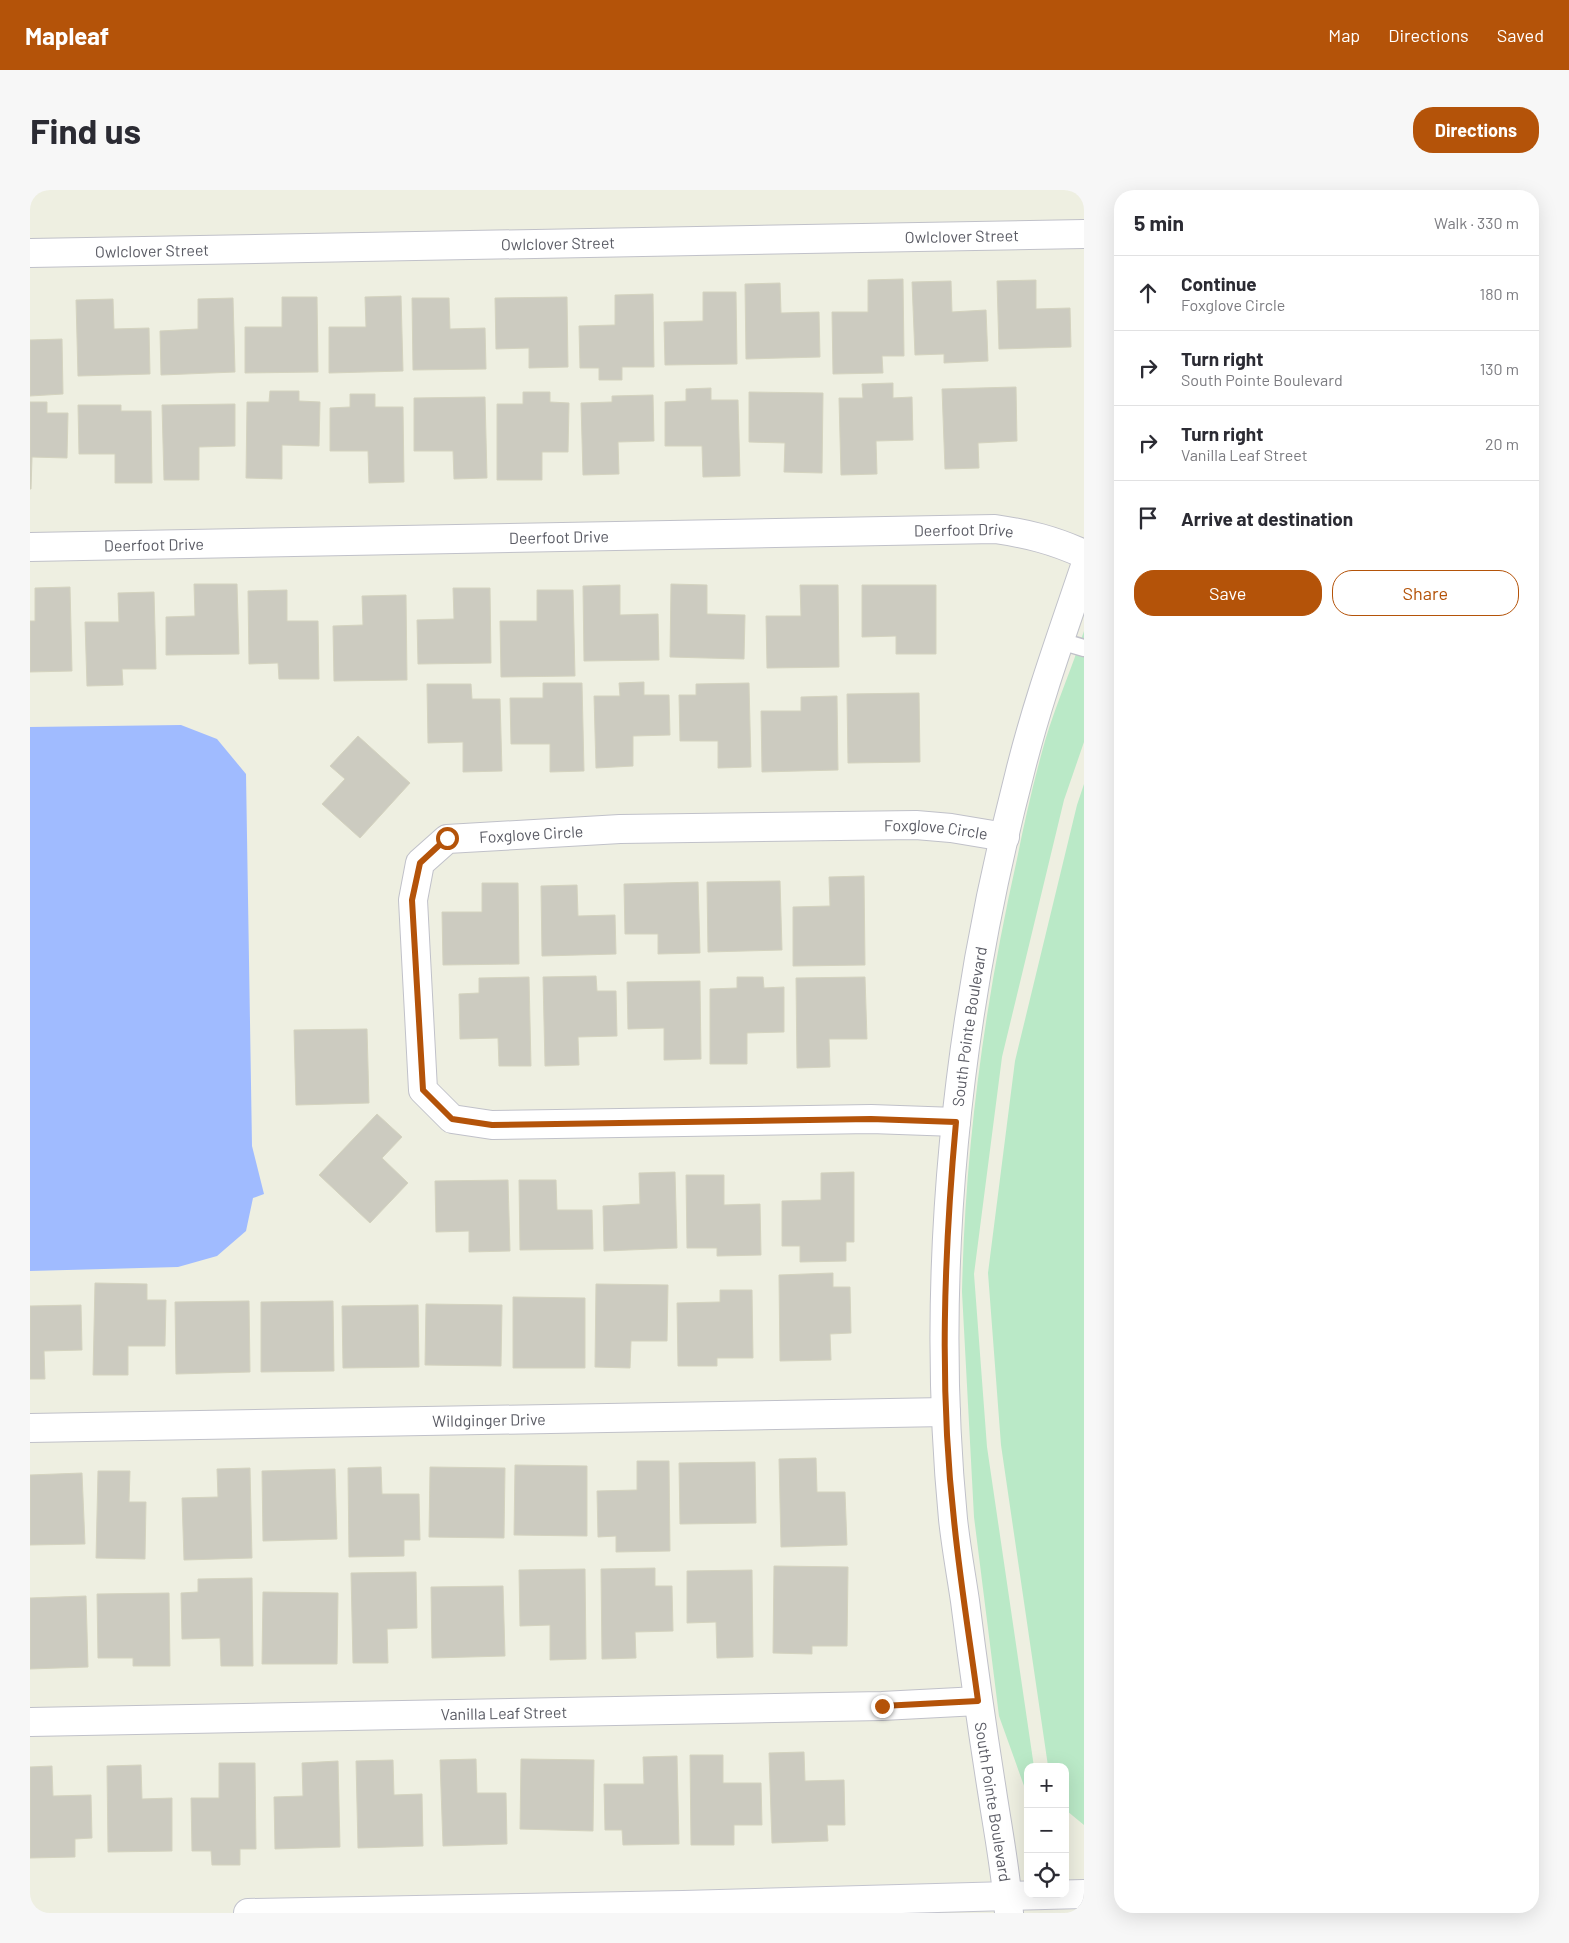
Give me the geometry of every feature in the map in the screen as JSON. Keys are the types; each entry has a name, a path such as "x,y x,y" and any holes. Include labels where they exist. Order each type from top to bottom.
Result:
{"street":[{"name":"Owlclover Street","path":"30,253 1084,234"},
{"name":"Deerfoot Drive","path":"30,547 995,530 1027,534 1058,543 1084,554"},
{"name":"South Pointe Boulevard","path":"1008,1905 954,1520 946,1412 945,1350 946,1272 951,1181 956,1122 983,935 1019,773 1038,708 1072,644 1084,569"},
{"name":"Foxglove Circle","path":"956,1122 871,1119 492,1125 452,1119 423,1090 412,900 420,863 447,838 620,829 916,825 1005,836"},
{"name":"Wildginger Drive","path":"30,1428 946,1412"},
{"name":"Vanilla Leaf Street","path":"30,1722 882,1706 978,1701"},
{"path":"248,1913 1008,1905 1084,1894"}],"green space":[{"path":"1084,631 1084,742 1064,800 1002,1057 974,1274 987,1447 1033,1763 1024,1763 1024,1786 999,1716 974,1517 962,1292 964,1237 972,1128 995,966 1026,814 1037,770 1054,713"},
{"path":"1084,784 1084,1825 1069,1813 1069,1763 1048,1763 1001,1445 988,1273 1015,1061 1077,805"}],"water":[{"path":"181,725 217,739 246,774 252,1146 264,1194 253,1198 246,1231 217,1256 178,1267 30,1271 30,727"}],"building":[{"path":"903,279 904,356 882,356 883,373 833,374 832,312 868,312 868,280"},
{"path":"1036,280 1036,309 1070,308 1071,347 999,349 997,281"},
{"path":"951,281 952,312 986,310 988,361 944,363 944,354 915,355 912,282"},
{"path":"780,283 781,313 819,312 820,357 746,359 745,284"},
{"path":"703,292 736,292 737,364 665,365 664,322 703,321"},
{"path":"653,294 654,367 622,367 622,380 599,380 599,368 580,368 579,326 615,325 615,295"},
{"path":"401,296 403,371 329,373 329,327 366,327 365,297"},
{"path":"282,297 317,297 318,372 245,373 245,327 282,327"},
{"path":"567,297 568,367 529,368 529,348 496,349 495,298"},
{"path":"233,298 235,372 161,375 160,331 198,329 198,299"},
{"path":"412,298 449,298 450,329 485,328 486,369 413,370"},
{"path":"113,299 114,329 149,328 150,374 78,376 76,300"},
{"path":"62,339 63,394 30,396 30,340"},
{"path":"893,383 893,398 912,397 913,440 876,441 877,474 841,475 839,398 863,398 862,384"},
{"path":"1016,387 1017,441 978,443 979,468 945,469 942,389"},
{"path":"711,388 711,400 738,400 740,476 703,477 702,446 665,446 665,402 686,401 686,389"},
{"path":"270,391 299,391 299,401 320,402 319,446 282,445 282,479 246,478 247,402 269,402"},
{"path":"523,392 550,392 550,402 569,403 568,452 542,452 542,480 497,480 497,404 523,404"},
{"path":"749,392 823,393 822,473 784,472 785,443 749,442"},
{"path":"350,394 375,394 375,407 403,407 404,482 369,483 368,451 330,451 330,408 350,407"},
{"path":"653,395 654,441 618,442 619,474 583,475 581,403 612,402 612,396"},
{"path":"485,397 487,478 454,479 453,451 414,451 414,398"},
{"path":"30,402 47,402 47,413 68,413 67,458 32,457 31,489 30,489"},
{"path":"235,404 235,446 199,447 199,480 164,480 162,405"},
{"path":"78,405 121,405 121,411 151,411 152,483 115,483 115,454 79,454"},
{"path":"194,584 237,584 239,654 166,655 166,617 195,616"},
{"path":"671,584 707,585 707,614 745,615 744,659 670,657"},
{"path":"620,585 620,615 658,614 659,660 584,661 583,586"},
{"path":"800,585 838,585 839,667 767,668 766,616 801,616"},
{"path":"862,585 936,585 936,654 896,654 896,636 862,637"},
{"path":"70,587 72,671 30,672 30,621 35,621 35,588"},
{"path":"453,588 490,588 491,663 418,664 417,620 454,619"},
{"path":"287,590 287,621 318,621 319,679 279,679 278,663 249,664 248,591"},
{"path":"537,590 573,590 575,676 501,677 500,621 537,621"},
{"path":"154,592 156,669 122,669 123,685 87,686 85,622 119,622 118,593"},
{"path":"406,595 407,680 334,681 333,626 363,625 362,596"},
{"path":"644,682 644,695 669,695 670,735 633,736 633,766 596,768 594,696 620,696 619,683"},
{"path":"543,683 582,683 584,771 550,772 550,744 511,744 510,698 543,698"},
{"path":"749,683 751,767 718,768 718,741 680,741 679,695 696,695 696,684"},
{"path":"427,684 471,684 472,699 500,699 502,771 463,772 463,742 428,743"},
{"path":"919,693 920,762 848,763 847,694"},
{"path":"837,696 838,770 762,772 761,711 801,711 801,697"},
{"path":"358,736 410,783 360,838 322,804 345,779 330,766"},
{"path":"864,876 865,965 793,966 793,907 830,906 829,877"},
{"path":"780,881 782,950 708,952 707,882"},
{"path":"698,882 700,953 658,954 658,934 625,934 624,884"},
{"path":"482,883 518,883 519,964 443,965 442,912 482,912"},
{"path":"577,885 578,916 615,915 616,954 542,956 541,886"},
{"path":"596,976 597,991 616,991 617,1036 578,1037 579,1065 545,1066 543,977"},
{"path":"529,977 531,1066 499,1066 498,1038 460,1039 459,994 479,993 479,978"},
{"path":"737,977 763,977 764,988 784,987 784,1032 747,1033 747,1064 710,1064 710,989 737,988"},
{"path":"865,977 867,1039 829,1039 830,1067 797,1068 796,978"},
{"path":"700,981 701,1059 664,1060 664,1028 628,1029 627,982"},
{"path":"367,1029 369,1103 296,1105 294,1030"},
{"path":"377,1114 402,1137 382,1158 408,1183 370,1223 319,1175"},
{"path":"675,1172 677,1248 604,1251 603,1206 640,1204 639,1173"},
{"path":"854,1172 854,1242 846,1242 846,1261 800,1262 800,1246 782,1246 782,1201 821,1200 821,1173"},
{"path":"686,1175 724,1175 724,1205 760,1204 761,1255 717,1256 717,1248 687,1248"},
{"path":"508,1180 510,1251 469,1252 469,1231 436,1232 435,1181"},
{"path":"519,1180 556,1180 557,1210 592,1210 593,1249 520,1250"},
{"path":"833,1273 833,1287 850,1287 851,1333 830,1334 831,1360 780,1361 779,1275"},
{"path":"95,1283 147,1284 147,1300 166,1300 165,1346 128,1346 128,1375 93,1375"},
{"path":"596,1284 668,1285 667,1341 631,1341 630,1368 595,1367"},
{"path":"720,1290 752,1290 753,1358 717,1358 717,1366 678,1366 677,1303 720,1302"},
{"path":"513,1297 585,1298 585,1368 513,1368"},
{"path":"249,1301 250,1372 176,1374 175,1302"},
{"path":"333,1301 334,1371 261,1372 261,1302"},
{"path":"426,1304 502,1305 501,1366 425,1365"},
{"path":"81,1305 82,1350 44,1351 45,1379 30,1379 30,1306"},
{"path":"418,1305 419,1367 343,1368 342,1306"},
{"path":"816,1458 817,1492 845,1492 847,1545 781,1547 779,1459"},
{"path":"637,1461 669,1461 670,1551 616,1552 616,1536 598,1537 597,1491 637,1490"},
{"path":"755,1462 756,1523 680,1524 679,1463"},
{"path":"515,1465 587,1466 587,1536 514,1535"},
{"path":"381,1467 382,1494 419,1494 420,1540 404,1540 404,1556 349,1557 348,1468"},
{"path":"430,1467 505,1468 504,1538 429,1537"},
{"path":"250,1468 252,1558 184,1560 182,1498 218,1497 217,1469"},
{"path":"335,1469 337,1539 263,1541 262,1471"},
{"path":"98,1471 130,1471 129,1502 146,1502 145,1559 96,1558"},
{"path":"82,1473 85,1544 30,1545 30,1475"},
{"path":"774,1566 848,1567 847,1646 812,1646 812,1654 773,1653"},
{"path":"655,1568 655,1586 672,1586 673,1631 635,1632 636,1658 602,1659 601,1569"},
{"path":"585,1569 586,1659 550,1660 550,1625 520,1626 519,1570"},
{"path":"752,1570 753,1657 717,1658 716,1622 687,1623 687,1571"},
{"path":"416,1572 417,1628 387,1629 388,1663 353,1663 351,1573"},
{"path":"252,1578 253,1666 221,1666 220,1638 182,1639 181,1593 198,1592 198,1579"},
{"path":"503,1586 505,1656 432,1658 431,1587"},
{"path":"263,1592 338,1593 337,1664 262,1664"},
{"path":"169,1593 170,1666 133,1666 133,1658 98,1658 97,1594"},
{"path":"86,1596 88,1667 30,1669 30,1598"},
{"path":"804,1752 805,1781 844,1780 845,1825 827,1825 828,1841 772,1843 769,1753"},
{"path":"690,1755 723,1755 723,1783 761,1783 762,1825 734,1825 734,1845 691,1845"},
{"path":"677,1756 679,1844 623,1845 622,1830 605,1830 604,1784 644,1784 643,1757"},
{"path":"476,1759 477,1793 506,1793 507,1844 443,1846 440,1760"},
{"path":"521,1759 594,1760 593,1831 520,1829"},
{"path":"393,1760 394,1795 422,1794 423,1846 358,1848 356,1761"},
{"path":"338,1761 340,1847 275,1849 274,1797 303,1796 302,1763"},
{"path":"219,1763 255,1763 256,1849 240,1849 240,1865 212,1865 211,1851 192,1851 191,1798 219,1798"},
{"path":"141,1765 142,1799 172,1798 172,1851 108,1852 107,1766"},
{"path":"52,1766 53,1796 91,1795 92,1838 75,1839 75,1857 30,1858 30,1767"}],"route":[{"path":"447,838 420,863 412,900 423,1090 452,1119 492,1125 871,1119 956,1122 946,1272 946,1412 954,1520 978,1701 882,1706"}]}
